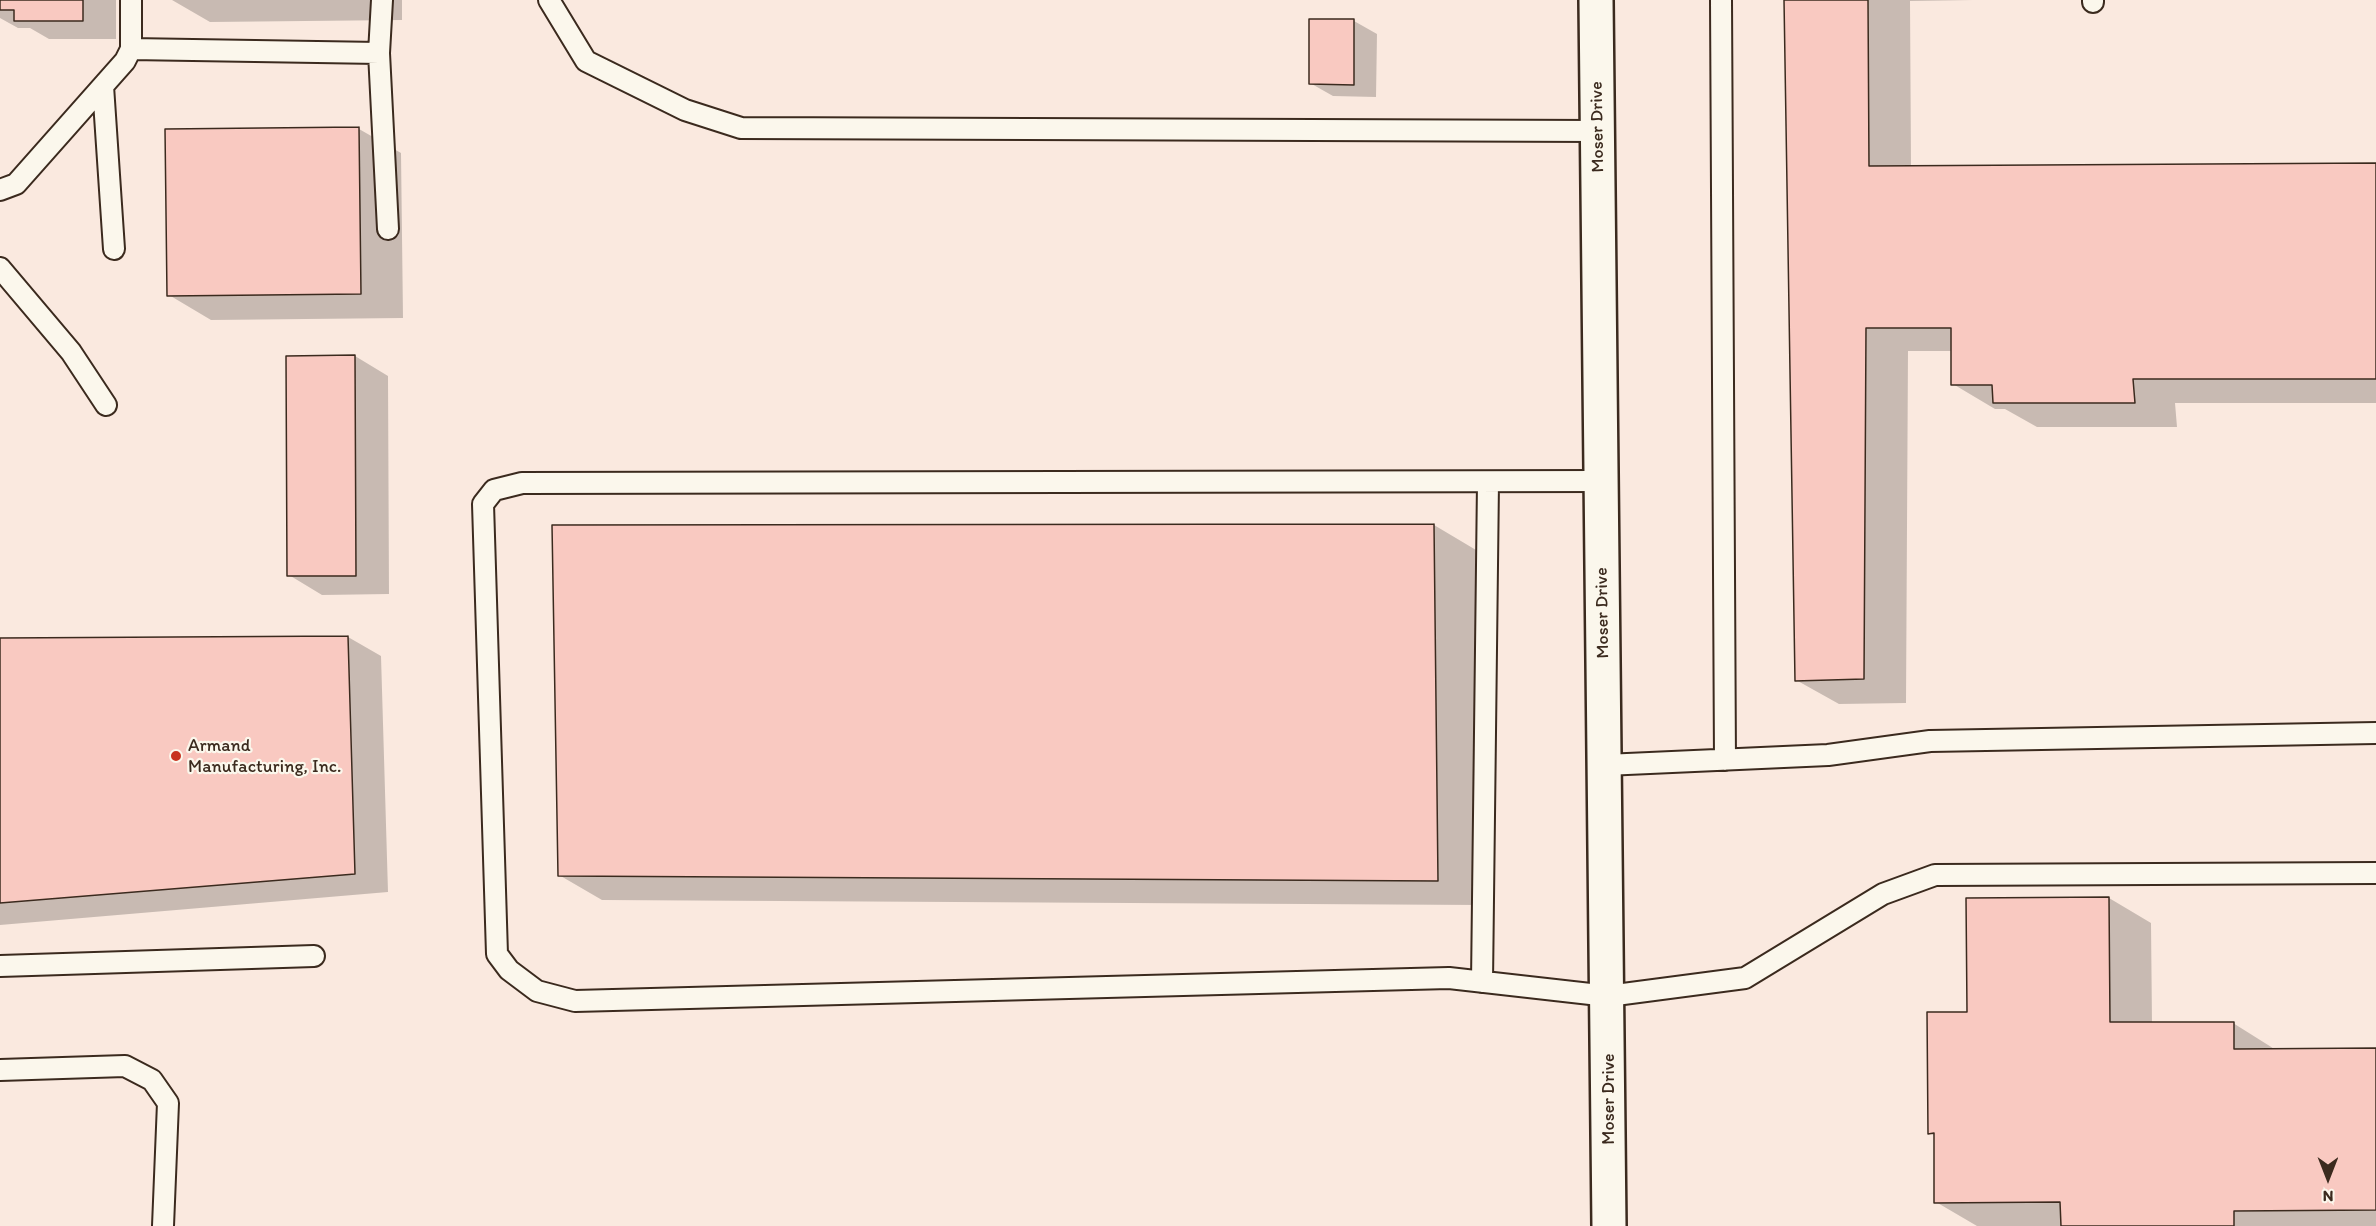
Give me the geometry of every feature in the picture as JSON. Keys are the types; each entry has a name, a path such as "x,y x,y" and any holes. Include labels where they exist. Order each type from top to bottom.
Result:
{"street":[{"name":"Moser Drive","path":"1596,0 1609,1226"}],"lane":[{"path":"0,190 16,183 125,61 131,49 131,0"},
{"path":"382,0 379,53 388,229"},
{"path":"549,0 586,61 685,110 741,128 1598,131"},
{"path":"1721,0 1725,760"},
{"path":"131,49 379,53"},
{"path":"104,86 114,249"},
{"path":"0,268 71,352 106,405"},
{"path":"1602,481 522,483 494,489 483,504 497,954 509,970 537,991 576,1001 1449,978 1608,996 1745,978 1883,894 1935,875 2376,873"},
{"path":"1482,982 1488,482"},
{"path":"1605,765 1828,755 1930,741 2376,733"},
{"path":"0,966 314,956"},
{"path":"0,1070 125,1066 152,1080 168,1103 163,1226"}],"building":[{"path":"0,0 83,0 83,21 14,21 14,10 0,10"},
{"path":"1784,0 1868,0 1869,166 2376,163 2376,379 2133,379 2135,403 1993,403 1992,385 1951,385 1951,328 1866,328 1864,679 1795,681"},
{"path":"1309,19 1354,19 1354,85 1309,84"},
{"path":"359,127 361,294 167,296 165,129"},
{"path":"355,355 356,576 287,576 286,356"},
{"path":"1434,524 1438,881 558,876 552,525"},
{"name":"Armand Manufacturing, Inc.","path":"348,636 355,874 0,903 0,638"},
{"path":"2109,897 2110,1022 2234,1022 2234,1049 2376,1048 2376,1210 2234,1211 2234,1226 2061,1226 2060,1202 1934,1203 1934,1133 1928,1134 1927,1012 1967,1012 1966,898"}],"place":[{"name":"Armand Manufacturing, Inc.","path":"176,756"}]}
